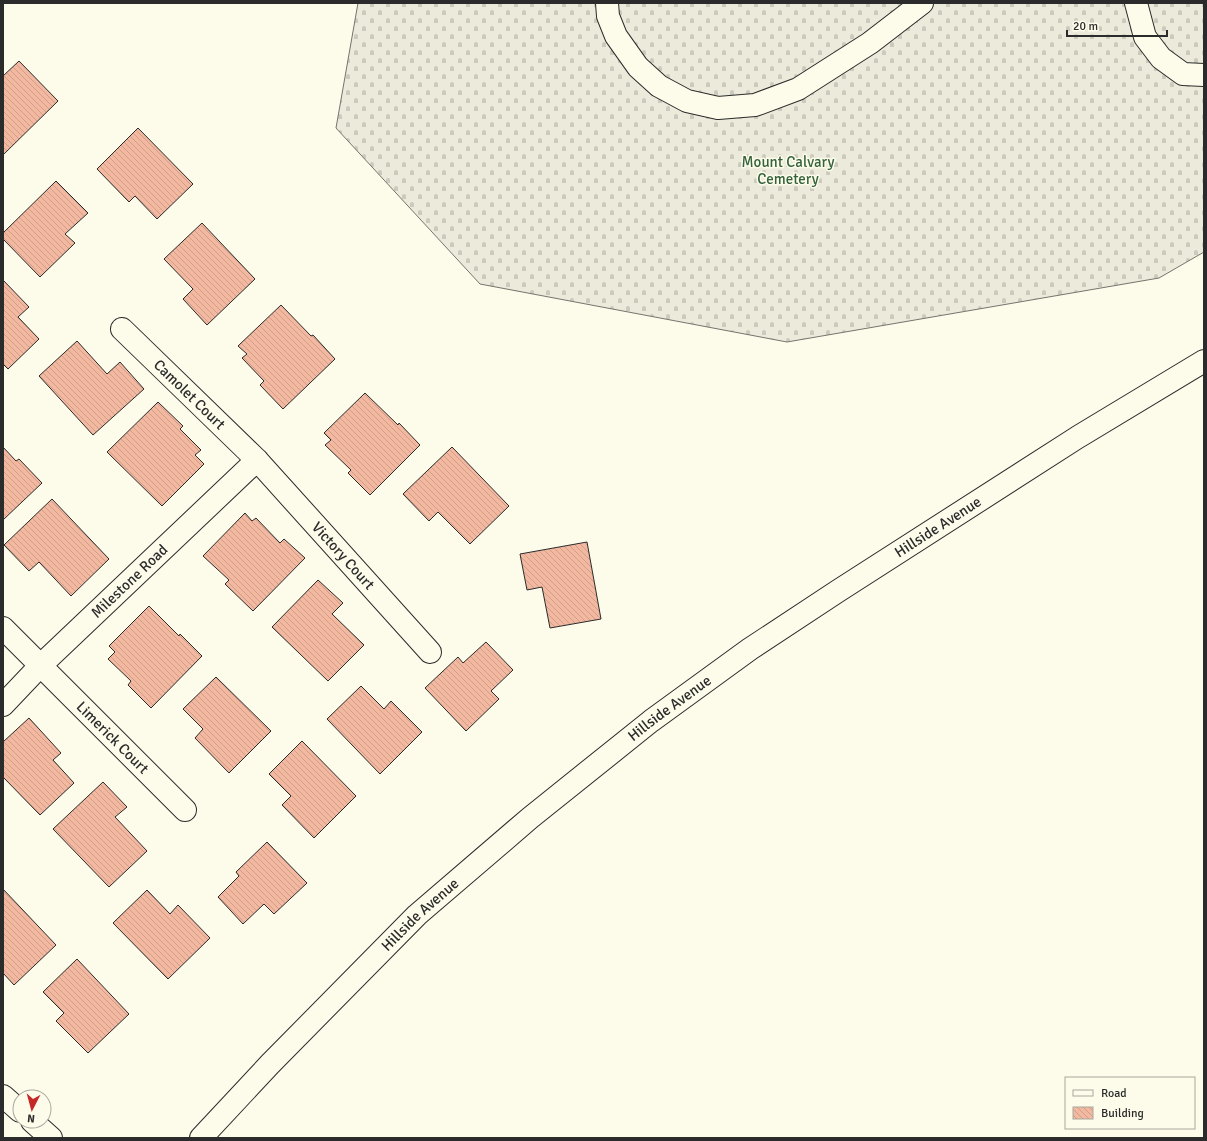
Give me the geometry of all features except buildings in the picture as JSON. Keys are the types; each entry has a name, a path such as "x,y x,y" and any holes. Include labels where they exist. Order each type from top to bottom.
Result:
{"main road":[{"path":"607,3 608,16 616,36 638,67 659,86 686,101 718,108 755,105 798,89 870,43 922,3"},
{"path":"1136,3 1145,37 1161,58 1183,74 1204,75"},
{"name":"Camolet Court","path":"122,329 257,460"},
{"name":"Hillside Avenue","path":"201,1138 270,1064 418,915 530,818 651,721 750,649 838,591 1078,437 1204,361"},
{"name":"Victory Court","path":"257,460 430,652"},
{"name":"Milestone Road","path":"3,705 40,666 257,460"},
{"name":"Limerick Court","path":"3,628 185,810"},
{"path":"3,1096 12,1104"},
{"path":"41,1129 52,1138"}],"green space":[{"name":"Mount Calvary Cemetery","path":"358,3 1204,3 1204,252 1159,278 787,342 480,284 336,128"}]}
